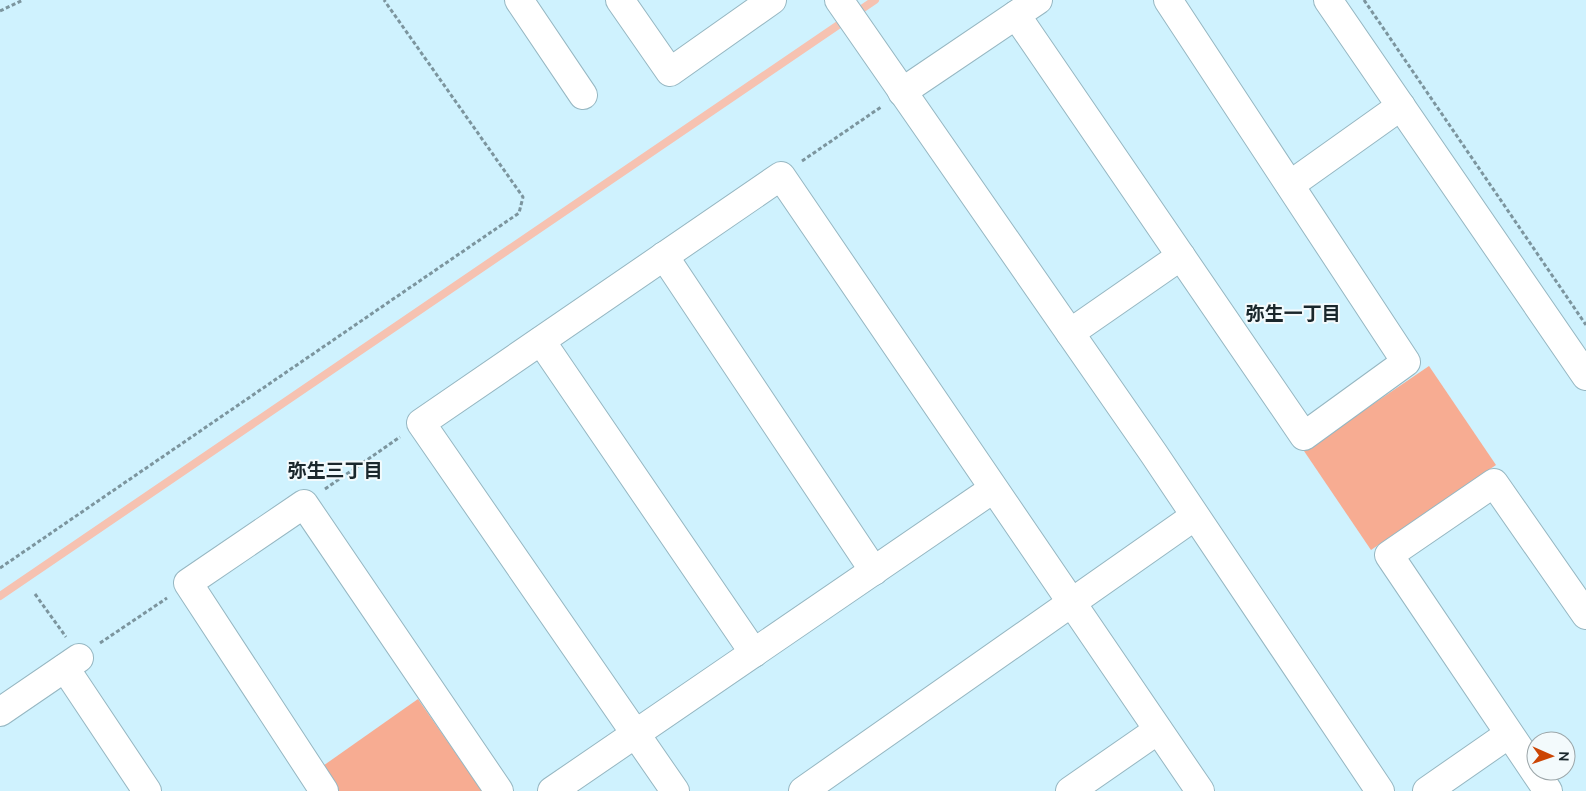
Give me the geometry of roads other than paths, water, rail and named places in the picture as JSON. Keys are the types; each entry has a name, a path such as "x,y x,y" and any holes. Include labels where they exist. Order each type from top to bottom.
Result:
{"street":[{"path":"519,0 583,95"},
{"path":"620,0 670,72 766,2"},
{"path":"839,0 1154,454 1380,791"},
{"path":"902,92 1038,0"},
{"path":"1016,15 1304,436 1406,362 1168,0"},
{"path":"1328,0 1586,376"},
{"path":"1290,185 1401,106"},
{"path":"676,791 421,424 781,176 1200,791"},
{"path":"664,256 874,571"},
{"path":"1070,333 1181,256"},
{"path":"541,340 754,653"},
{"path":"1548,791 1389,555 1494,483 1586,615"},
{"path":"552,791 993,489"},
{"path":"324,791 188,583 304,504 499,791"},
{"path":"803,791 1195,516"},
{"path":"0,712 73,662 147,791"},
{"path":"1070,791 1158,730"},
{"path":"1427,791 1510,734"}],"waterway":[{"path":"0,596 875,0"}],"district":[{"name":"弥生一丁目","path":"1293,313"},
{"name":"弥生三丁目","path":"335,470"}]}
